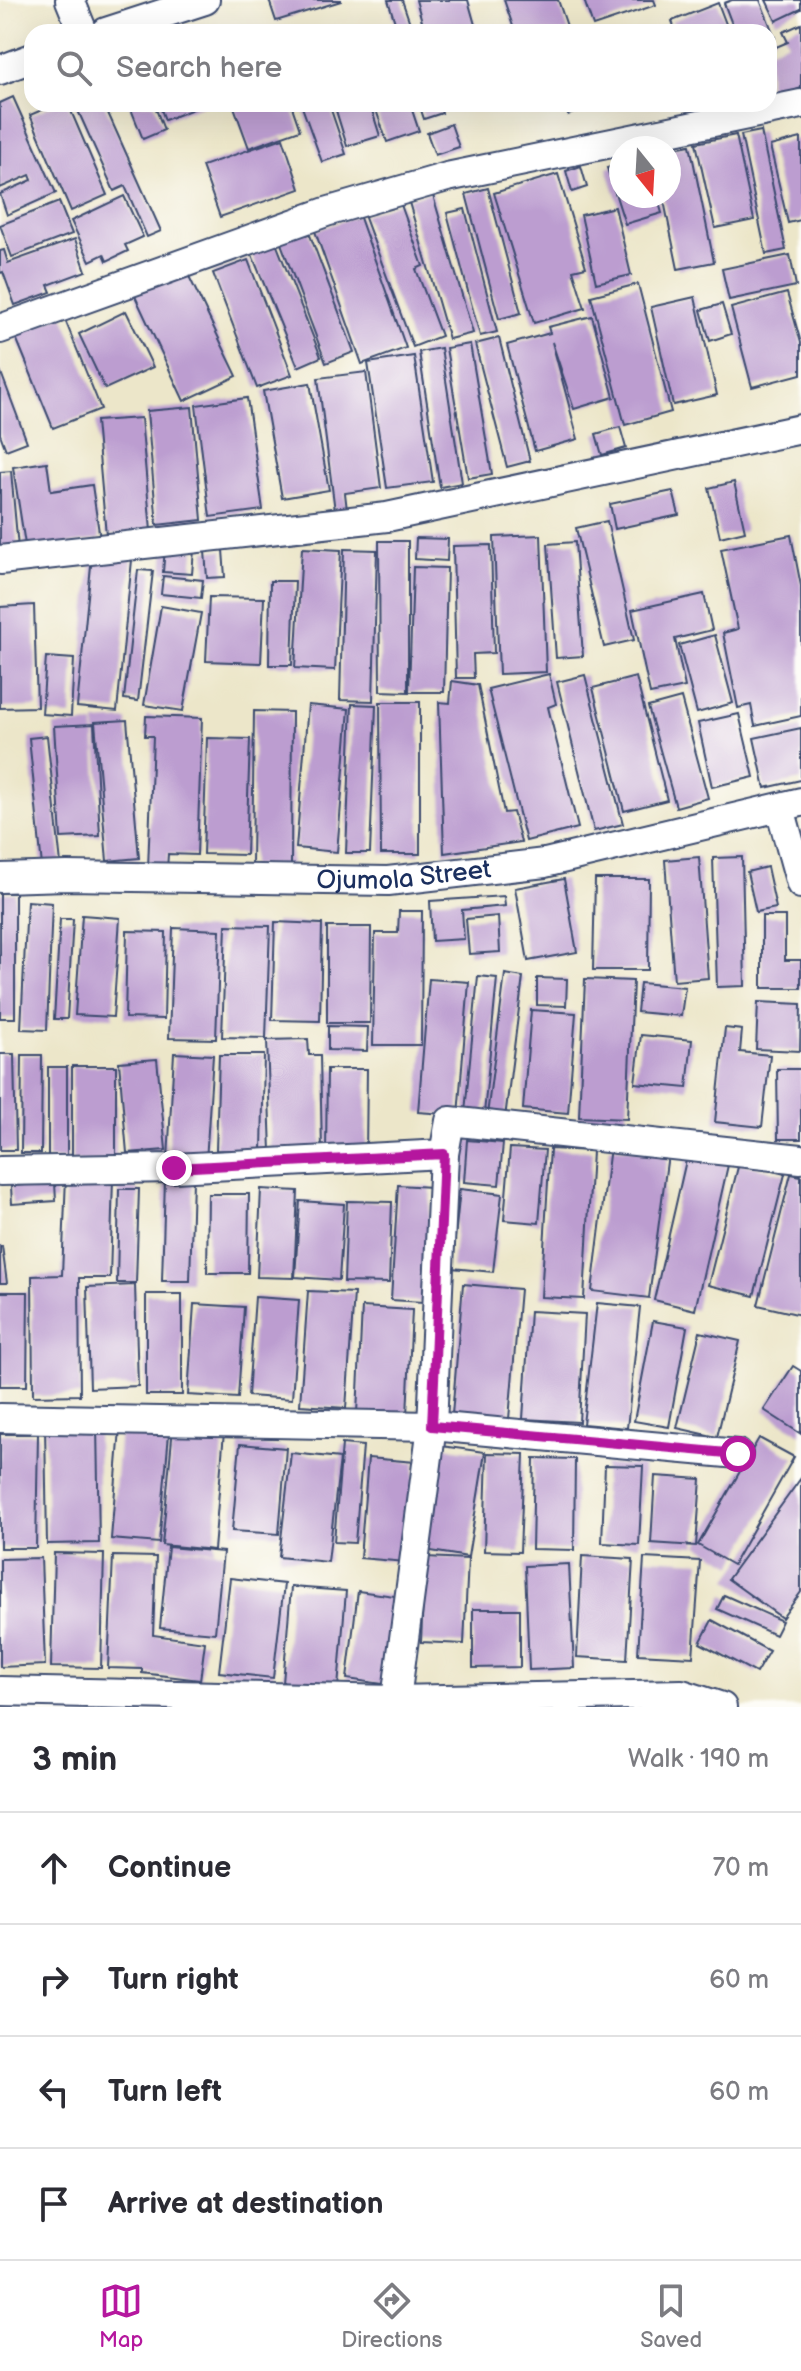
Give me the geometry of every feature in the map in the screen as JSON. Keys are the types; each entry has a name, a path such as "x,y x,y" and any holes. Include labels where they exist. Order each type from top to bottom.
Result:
{"street":[{"path":"70,0 80,24"},
{"path":"131,24 205,0"},
{"path":"0,70 24,61"},
{"path":"777,109 801,104"},
{"path":"0,329 326,212 447,177 762,112"},
{"path":"0,560 387,517 801,429"},
{"path":"791,805 801,884"},
{"name":"Ojumola Street","path":"0,878 67,876 388,881 545,863 791,805"},
{"path":"394,1704 432,1426 444,1154 450,1121 801,1159"},
{"path":"0,1171 174,1168 444,1154"},
{"path":"0,1418 432,1426 738,1454"},
{"path":"0,1691 394,1704 682,1694 722,1707"}],"building":[{"path":"269,0 341,0 341,1 276,21"},
{"path":"388,0 402,0 410,24 396,24"},
{"path":"416,0 468,0 475,24 423,24"},
{"path":"504,0 558,0 566,24 512,24"},
{"path":"584,0 654,0 656,5 599,24 592,24"},
{"path":"760,0 769,24 732,24 724,3"},
{"path":"766,0 801,0 801,9 776,21"},
{"path":"718,3 726,24 673,24 672,21"},
{"path":"801,24 801,88 777,98 777,47 788,42 783,32"},
{"path":"13,97 56,193 7,215 0,194 32,180 30,175 0,188 0,103"},
{"path":"37,112 71,112 107,195 71,211 30,115"},
{"path":"79,112 108,112 161,231 147,237 125,186 114,191"},
{"path":"132,112 157,112 164,130 143,139"},
{"path":"162,112 186,112 165,120"},
{"path":"236,112 294,112 300,130 249,148"},
{"path":"304,112 332,112 346,154 322,162"},
{"path":"336,112 372,112 380,136 347,146"},
{"path":"377,112 413,112 419,131 387,142"},
{"path":"422,112 442,112 442,113 424,119"},
{"path":"451,124 459,147 435,155 427,133"},
{"path":"761,131 786,250 766,254 741,135"},
{"path":"736,135 754,220 715,228 696,143"},
{"path":"283,138 300,189 220,217 202,166"},
{"path":"801,138 801,220 788,223 770,146"},
{"path":"690,145 714,262 678,269 665,208 681,208 681,147"},
{"path":"581,166 587,187 572,192 566,171"},
{"path":"558,174 586,267 573,270 585,308 534,323 494,193"},
{"path":"488,188 521,313 499,319 466,194"},
{"path":"432,192 473,333 449,339 408,199"},
{"path":"124,196 143,237 125,245 128,251 107,261 104,254 90,261 71,221"},
{"path":"59,202 72,234 12,257 0,225"},
{"path":"400,202 423,266 416,269 441,336 413,347 364,215"},
{"path":"615,208 631,275 596,283 581,215"},
{"path":"620,208 661,208 662,213 625,224"},
{"path":"465,209 497,332 480,336 447,213"},
{"path":"359,215 406,348 362,364 315,231"},
{"path":"307,227 354,352 326,363 279,238"},
{"path":"274,238 321,357 298,367 250,250"},
{"path":"75,239 86,271 48,285 51,292 15,305 3,272 0,273 0,251 4,250 8,263"},
{"path":"790,255 796,286 729,300 722,269"},
{"path":"248,260 292,375 257,388 213,273"},
{"path":"186,270 237,376 184,401 134,294"},
{"path":"638,284 671,412 625,425 591,296"},
{"path":"787,293 801,343 801,374 752,387 731,308"},
{"path":"695,297 717,395 673,405 651,307"},
{"path":"722,304 731,334 710,341 701,310"},
{"path":"126,311 153,367 105,389 79,334"},
{"path":"63,315 101,409 53,428 15,335"},
{"path":"592,316 614,397 574,409 552,342 578,439 535,451 507,345 550,333 548,327"},
{"path":"499,338 530,461 507,467 475,344"},
{"path":"470,344 492,474 468,478 446,348"},
{"path":"441,348 462,483 440,487 419,352"},
{"path":"414,356 433,482 387,488 368,363"},
{"path":"0,370 27,442 6,450 0,434"},
{"path":"366,372 381,488 345,493 347,510 335,511 318,378"},
{"path":"310,383 329,490 282,498 263,391"},
{"path":"247,398 263,510 210,517 196,405"},
{"path":"192,407 202,520 157,525 147,411"},
{"path":"141,418 151,531 106,535 96,421"},
{"path":"620,427 626,448 602,455 596,434"},
{"path":"47,462 51,491 92,485 100,539 26,551 13,467"},
{"path":"11,471 18,548 0,549 0,472"},
{"path":"734,482 745,531 720,537 709,488"},
{"path":"673,491 679,515 615,529 610,504"},
{"path":"607,521 634,640 604,647 576,528"},
{"path":"541,535 546,672 499,674 494,537"},
{"path":"791,535 801,586 801,716 755,726 751,705 738,708 723,633 738,629 721,549"},
{"path":"416,538 448,539 447,561 415,559"},
{"path":"379,541 408,541 408,692 380,691"},
{"path":"575,542 583,656 556,658 548,544"},
{"path":"491,545 494,653 473,654 474,678 456,678 453,546"},
{"path":"165,548 194,550 192,574 163,572"},
{"path":"302,548 341,550 335,670 295,668"},
{"path":"344,549 377,550 373,701 340,700"},
{"path":"223,550 225,577 207,578 205,551"},
{"path":"92,556 132,560 117,711 77,707"},
{"path":"413,567 447,568 444,692 409,692"},
{"path":"138,570 153,571 138,701 124,699"},
{"path":"163,576 203,580 201,598 161,594"},
{"path":"270,581 295,581 292,665 269,665"},
{"path":"704,594 712,630 675,639 685,687 650,694 632,610"},
{"path":"209,597 264,598 261,663 206,661"},
{"path":"34,605 37,707 0,708 0,607"},
{"path":"161,606 201,613 183,711 144,705"},
{"path":"715,635 733,703 697,713 679,645"},
{"path":"46,657 74,659 71,716 42,714"},
{"path":"549,674 556,704 548,707 578,828 526,841 488,689"},
{"path":"585,675 623,824 594,831 557,682"},
{"path":"636,677 667,800 624,811 593,688"},
{"path":"452,681 478,685 504,813 513,812 521,842 444,853 439,702 450,703"},
{"path":"681,698 708,798 676,807 648,707"},
{"path":"380,702 420,702 420,854 381,854"},
{"path":"352,704 376,705 370,853 346,853"},
{"path":"308,705 349,709 337,852 296,848"},
{"path":"254,711 292,712 291,865 252,865"},
{"path":"739,714 754,777 712,787 698,723"},
{"path":"146,716 202,718 197,855 168,854 167,869 148,869 153,736 145,736"},
{"path":"127,720 139,858 107,861 95,722"},
{"path":"94,724 100,836 61,838 54,726"},
{"path":"801,728 801,780 765,788 754,738"},
{"path":"47,736 61,864 42,866 29,738"},
{"path":"207,738 250,739 246,855 203,854"},
{"path":"699,857 708,978 674,981 665,860"},
{"path":"742,857 745,986 717,987 713,858"},
{"path":"767,867 776,908 756,912 747,872"},
{"path":"564,879 577,952 528,961 515,888"},
{"path":"595,879 649,879 648,970 593,970"},
{"path":"0,893 15,893 15,1018 0,1018"},
{"path":"504,896 505,906 462,910 464,939 432,941 430,901"},
{"path":"27,901 52,903 47,1030 21,1029"},
{"path":"399,911 422,911 421,1045 373,1045 375,933 398,933"},
{"path":"82,915 120,918 113,1017 75,1015"},
{"path":"498,916 500,952 469,954 466,919"},
{"path":"762,916 785,916 785,960 801,960 801,988 762,988"},
{"path":"60,919 73,919 67,1019 54,1019"},
{"path":"275,922 322,924 320,1021 272,1020"},
{"path":"226,925 270,926 266,1038 222,1037"},
{"path":"327,927 371,927 370,1023 327,1023"},
{"path":"173,928 220,930 216,1039 169,1038"},
{"path":"127,931 166,932 164,1019 125,1018"},
{"path":"505,974 523,977 505,1118 487,1115"},
{"path":"478,976 497,978 484,1114 465,1112"},
{"path":"537,978 567,979 566,1006 537,1005"},
{"path":"429,979 469,982 458,1115 418,1112"},
{"path":"585,979 633,981 627,1119 579,1117"},
{"path":"640,983 685,987 681,1016 637,1012"},
{"path":"758,1002 801,1004 800,1051 756,1049"},
{"path":"531,1010 576,1013 568,1113 523,1109"},
{"path":"328,1026 368,1027 367,1051 328,1050"},
{"path":"725,1028 742,1030 740,1052 770,1055 762,1127 715,1122"},
{"path":"641,1035 692,1040 687,1088 635,1083"},
{"path":"308,1039 309,1055 320,1055 322,1150 271,1152 267,1040"},
{"path":"174,1053 213,1055 206,1161 168,1159"},
{"path":"0,1054 14,1054 16,1150 0,1150"},
{"path":"22,1055 42,1055 41,1153 21,1153"},
{"path":"219,1055 264,1055 262,1151 216,1150"},
{"path":"157,1059 166,1150 127,1153 119,1062"},
{"path":"72,1066 116,1066 116,1161 72,1161"},
{"path":"48,1067 67,1067 67,1159 48,1159"},
{"path":"327,1069 367,1069 366,1155 326,1154"},
{"path":"777,1069 801,1069 801,1139 778,1139"},
{"path":"467,1140 503,1143 499,1185 464,1182"},
{"path":"610,1147 668,1154 649,1298 592,1291"},
{"path":"510,1148 545,1150 539,1223 504,1220"},
{"path":"550,1149 592,1151 584,1299 541,1297"},
{"path":"687,1156 728,1165 695,1310 654,1300"},
{"path":"739,1163 785,1174 754,1296 708,1285"},
{"path":"791,1174 801,1176 801,1315 758,1305"},
{"path":"66,1177 113,1178 110,1278 79,1278 80,1395 33,1396 32,1276 62,1275"},
{"path":"165,1179 193,1180 190,1281 162,1281"},
{"path":"55,1183 56,1201 12,1204 11,1186"},
{"path":"398,1185 431,1187 423,1302 391,1300"},
{"path":"119,1189 139,1189 136,1283 117,1283"},
{"path":"261,1189 298,1191 294,1278 257,1277"},
{"path":"460,1189 502,1194 493,1272 452,1268"},
{"path":"208,1194 249,1194 248,1273 207,1273"},
{"path":"300,1201 344,1204 339,1280 295,1277"},
{"path":"347,1201 392,1202 389,1283 344,1282"},
{"path":"2,1246 7,1283 0,1283"},
{"path":"463,1284 520,1289 509,1419 452,1415"},
{"path":"135,1285 138,1386 90,1388 87,1287"},
{"path":"308,1291 354,1293 346,1408 300,1405"},
{"path":"0,1292 28,1292 27,1386 0,1386"},
{"path":"146,1294 182,1294 182,1395 146,1395"},
{"path":"255,1297 299,1300 292,1399 248,1396"},
{"path":"597,1303 640,1307 627,1428 583,1424"},
{"path":"194,1304 244,1307 238,1398 188,1395"},
{"path":"362,1307 412,1310 407,1415 357,1414"},
{"path":"530,1311 585,1314 579,1422 523,1419"},
{"path":"653,1321 687,1327 669,1427 634,1421"},
{"path":"700,1332 740,1341 717,1437 677,1428"},
{"path":"793,1366 801,1371 801,1434 764,1410"},
{"path":"97,1425 99,1543 47,1544 45,1426"},
{"path":"173,1427 224,1432 214,1550 162,1545"},
{"path":"120,1429 169,1434 159,1543 111,1539"},
{"path":"0,1434 38,1434 36,1548 0,1548"},
{"path":"759,1438 794,1457 733,1565 698,1545"},
{"path":"240,1444 286,1448 279,1534 232,1531"},
{"path":"342,1444 363,1446 355,1543 334,1542"},
{"path":"441,1446 485,1452 468,1557 425,1550"},
{"path":"291,1453 340,1458 328,1562 279,1557"},
{"path":"487,1453 524,1454 520,1552 484,1551"},
{"path":"368,1458 415,1462 406,1562 360,1558"},
{"path":"534,1458 575,1459 574,1550 532,1549"},
{"path":"605,1465 643,1466 639,1545 602,1543"},
{"path":"655,1476 701,1479 696,1546 651,1543"},
{"path":"801,1478 801,1592 782,1618 728,1579"},
{"path":"168,1547 223,1552 215,1633 160,1628"},
{"path":"54,1553 104,1554 101,1668 51,1667"},
{"path":"113,1556 156,1557 153,1635 205,1642 200,1680 142,1673 142,1669 108,1668"},
{"path":"582,1556 633,1559 627,1660 577,1657"},
{"path":"425,1557 468,1559 464,1644 421,1642"},
{"path":"41,1558 45,1665 0,1667 0,1559"},
{"path":"644,1558 700,1561 693,1657 638,1654"},
{"path":"569,1564 574,1668 529,1670 525,1566"},
{"path":"230,1578 284,1584 273,1678 219,1672"},
{"path":"291,1587 346,1591 338,1688 283,1683"},
{"path":"358,1591 402,1597 390,1685 347,1679"},
{"path":"724,1595 782,1621 775,1635 717,1609"},
{"path":"473,1609 520,1609 520,1667 473,1668"},
{"path":"712,1620 769,1651 756,1673 700,1643"}],"route":[{"path":"174,1168 444,1154 432,1426 738,1454"}]}
